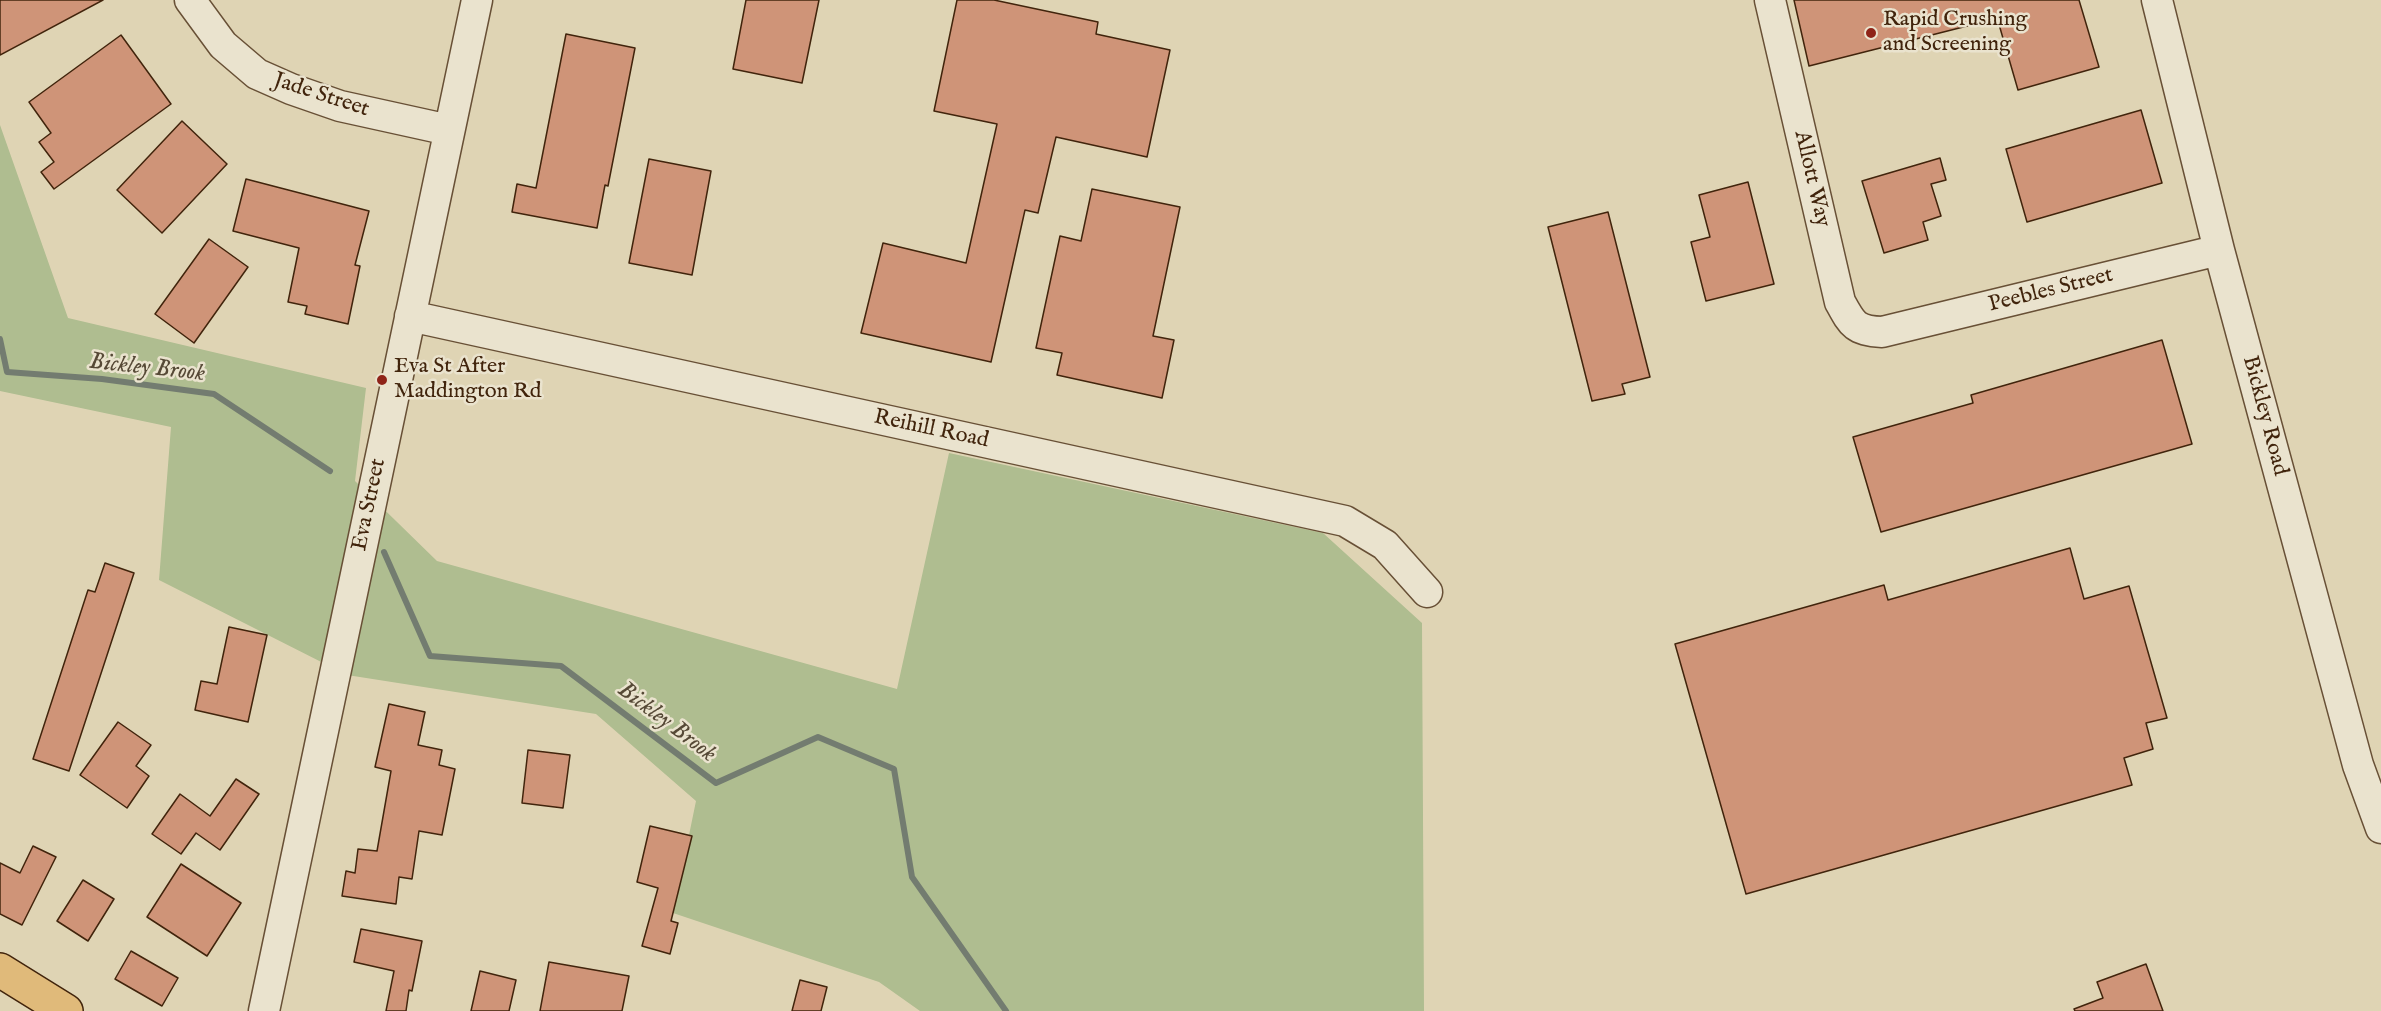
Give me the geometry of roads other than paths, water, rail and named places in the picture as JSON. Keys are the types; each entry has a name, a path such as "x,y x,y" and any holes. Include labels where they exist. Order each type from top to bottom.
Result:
{"main road":[{"path":"0,970 66,1011"}],"street":[{"name":"Jade Street","path":"190,0 223,45 258,74 291,89 340,106 449,130"},
{"name":"Eva Street","path":"264,1011 477,0"},
{"name":"Allott Way","path":"1770,0 1840,302 1852,324 1865,332 1882,332"},
{"name":"Bickley Road","path":"2157,0 2219,250 2358,765 2381,828"},
{"name":"Peebles Street","path":"1882,332 2219,250"},
{"name":"Reihill Road","path":"410,316 1345,521 1385,545 1427,592"}],"waterway":[{"name":"Bickley Brook","path":"0,339 7,372 102,379 214,394 330,471"},
{"name":"Bickley Brook","path":"384,552 430,656 561,666 716,783 818,737 894,769 912,877 1006,1011"}],"place":[{"name":"Rapid Crushing and Screening","path":"1871,33"},
{"name":"Eva St After Maddington Rd","path":"382,380"}]}
